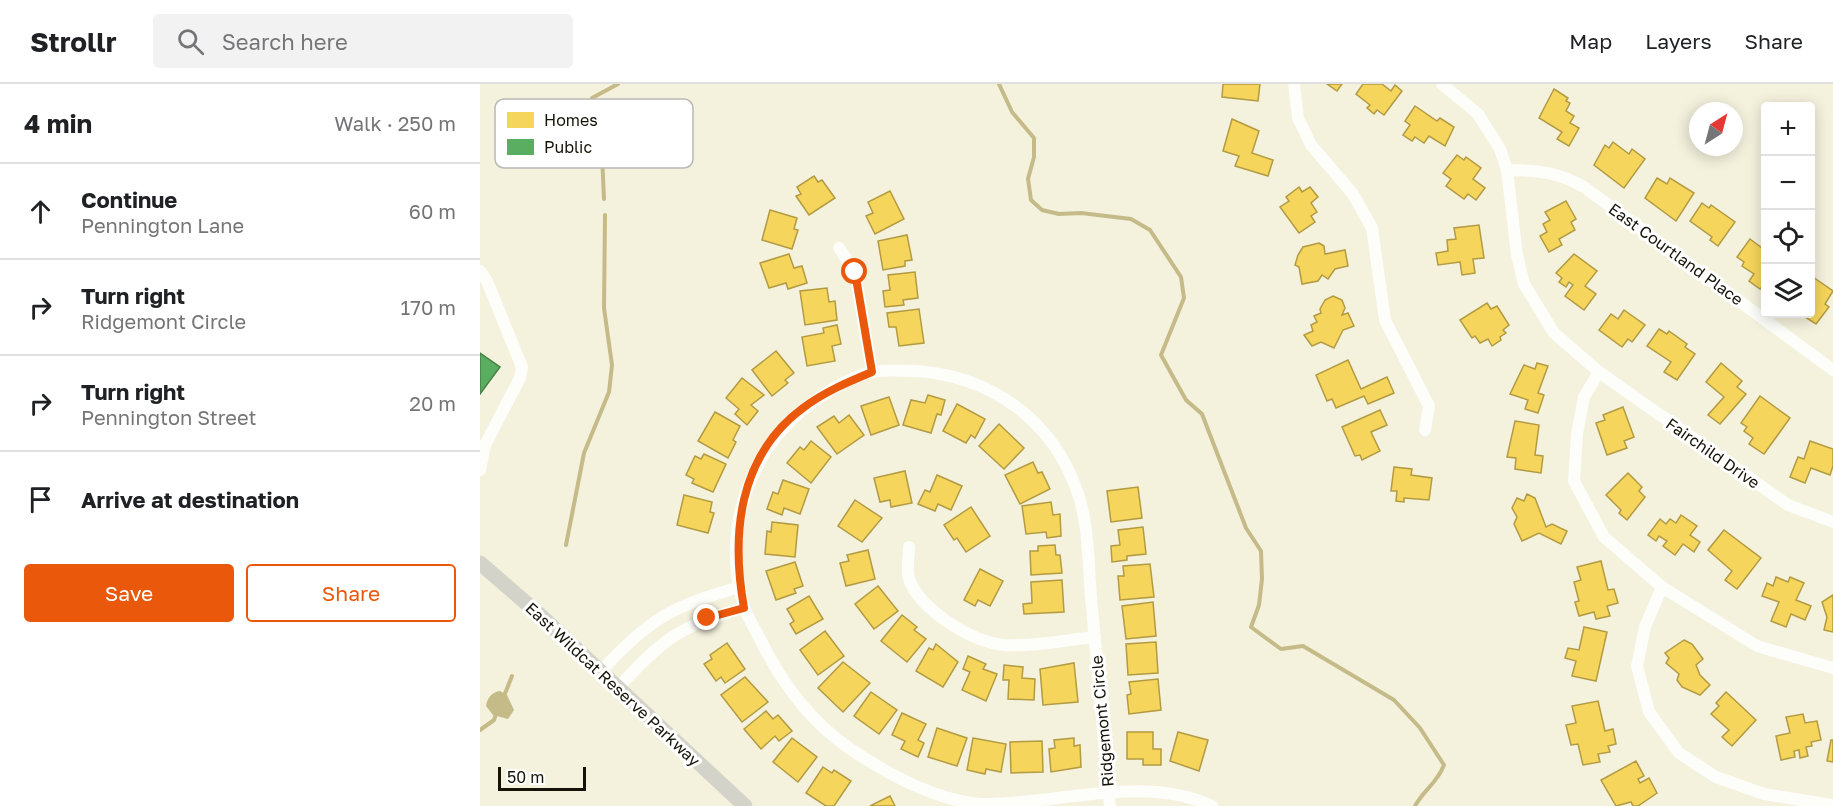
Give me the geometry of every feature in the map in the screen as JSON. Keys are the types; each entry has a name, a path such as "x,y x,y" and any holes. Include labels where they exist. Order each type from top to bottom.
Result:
{"main road":[{"name":"East Wildcat Reserve Parkway","path":"480,563 601,671 745,806"}],"street":[{"path":"1294,84 1298,118 1311,145 1353,194 1372,228 1385,320 1429,406 1425,430"},
{"name":"Fairchild Drive","path":"1442,84 1478,114 1500,149 1507,170 1517,255 1524,284 1554,333 1599,372 1788,505 1833,522"},
{"name":"East Courtland Place","path":"1507,170 1544,171 1565,176 1584,187 1833,370"},
{"path":"838,248 855,272 872,372"},
{"path":"480,271 487,281 522,367 520,378 485,445 480,470"},
{"name":"Ridgemont Circle","path":"872,372 938,373 967,379 1015,405 1040,428 1066,467 1077,489 1084,513 1110,801 979,804 903,781 848,747 818,723 795,697 773,666 744,608 740,587 737,561 741,507 750,479 765,451 784,425 802,409 829,391 872,372"},
{"path":"1599,372 1584,397 1577,434 1574,481 1604,537 1662,587 1757,645 1833,668"},
{"path":"909,547 909,578 918,595 935,613 956,627 1002,645 1095,637"},
{"path":"601,671 648,624 696,599 740,587"},
{"path":"1662,587 1645,627 1637,666 1649,712 1679,753 1716,777 1755,791 1833,806"},
{"path":"618,688 662,642 698,622 744,608"},
{"path":"1110,801 1173,794 1212,806"}],"shaded area":[{"path":"500,691 507,695 514,710 508,719 493,715 486,706 490,696"}],"building: Homes":[{"path":"1223,84 1260,84 1258,101 1222,97"},
{"path":"1327,84 1342,84 1337,91"},
{"path":"1363,84 1382,84 1391,91 1395,85 1402,91 1384,115 1377,110 1374,114 1367,108 1370,105 1356,94"},
{"path":"1554,89 1568,98 1566,101 1570,103 1566,111 1574,116 1570,123 1579,128 1569,146 1557,139 1562,132 1539,118"},
{"path":"1415,106 1437,121 1440,118 1454,127 1445,146 1429,136 1424,143 1415,137 1412,141 1403,135 1410,125 1405,121"},
{"path":"1232,119 1259,131 1252,153 1273,160 1268,176 1235,166 1239,156 1223,151"},
{"path":"1613,142 1629,154 1632,149 1645,159 1624,188 1594,165 1605,145 1609,148"},
{"path":"1457,155 1464,160 1466,157 1481,168 1473,179 1485,188 1476,200 1468,194 1464,199 1446,186 1451,179 1443,173"},
{"path":"814,176 818,182 822,180 835,198 809,215 796,196 801,194 797,187"},
{"path":"1657,178 1667,184 1670,178 1694,193 1676,221 1645,198"},
{"path":"1299,187 1302,192 1310,187 1318,197 1311,203 1317,212 1311,216 1315,222 1299,233 1280,207 1289,201 1286,197"},
{"path":"890,191 904,219 875,234 866,216 873,213 868,202"},
{"path":"1566,201 1576,219 1571,222 1575,230 1559,239 1562,245 1549,252 1540,236 1547,232 1543,224 1550,220 1545,212"},
{"path":"1702,203 1709,208 1711,205 1735,222 1718,246 1710,240 1712,237 1690,221"},
{"path":"770,210 797,218 794,229 798,230 792,249 762,240"},
{"path":"1479,225 1484,258 1473,259 1475,273 1462,275 1460,262 1438,265 1436,253 1448,251 1447,240 1456,239 1454,228"},
{"path":"907,235 912,260 905,261 905,266 883,270 878,241"},
{"path":"1750,239 1761,247 1760,289 1749,281 1754,274 1742,266 1744,262 1737,257"},
{"path":"1319,243 1324,246 1325,254 1345,250 1348,266 1335,269 1328,279 1322,275 1318,281 1302,284 1299,267 1295,265 1298,255 1303,247"},
{"path":"789,254 794,268 802,266 807,283 788,289 786,283 769,288 760,263"},
{"path":"1574,254 1597,271 1585,286 1596,294 1584,310 1565,296 1573,285 1569,282 1566,287 1559,282 1562,278 1556,273"},
{"path":"915,272 918,298 903,300 904,305 885,307 883,291 890,290 888,275"},
{"path":"1815,278 1833,291 1825,304 1829,307 1816,324 1807,318 1815,318"},
{"path":"827,288 829,302 835,301 837,320 805,325 800,291"},
{"path":"1333,296 1342,300 1345,308 1342,315 1348,313 1354,326 1343,330 1334,348 1321,342 1312,346 1304,335 1313,331 1311,325 1317,322 1314,316 1321,313 1320,309 1325,300"},
{"path":"1487,303 1491,309 1497,306 1509,325 1503,330 1506,333 1500,337 1501,340 1492,346 1488,339 1480,343 1475,336 1472,338 1460,320"},
{"path":"919,309 924,343 899,346 896,327 889,327 887,313"},
{"path":"1624,310 1645,325 1632,342 1628,339 1622,347 1599,330 1611,314 1618,319"},
{"path":"837,325 841,344 832,346 835,361 807,366 802,337 824,333 823,328"},
{"path":"1659,329 1667,334 1669,331 1687,344 1685,347 1695,354 1677,380 1664,372 1671,362 1647,346"},
{"path":"776,351 794,373 785,380 788,383 772,396 752,370"},
{"path":"1348,360 1361,389 1387,377 1394,393 1368,404 1364,396 1336,408 1332,399 1327,401 1316,375"},
{"path":"1537,363 1548,366 1538,393 1544,395 1538,413 1525,409 1528,400 1510,394 1524,365 1535,369"},
{"path":"1721,363 1742,381 1737,387 1746,394 1720,424 1708,415 1724,397 1706,382"},
{"path":"742,378 764,395 751,405 758,411 747,425 735,414 739,409 726,398"},
{"path":"928,395 945,400 941,415 937,414 931,433 903,425 911,400 925,403"},
{"path":"1760,396 1790,418 1764,454 1749,444 1753,438 1744,431 1747,427 1741,423"},
{"path":"889,397 899,425 871,435 861,406"},
{"path":"957,404 985,419 975,438 971,435 966,443 943,431"},
{"path":"1623,407 1634,437 1624,441 1627,448 1607,455 1596,423 1605,420 1603,415"},
{"path":"1380,410 1387,425 1371,432 1380,451 1362,460 1360,455 1355,456 1342,427"},
{"path":"715,412 740,426 733,440 736,442 728,458 698,441"},
{"path":"849,415 864,435 837,454 817,427 834,416 839,423"},
{"path":"1515,421 1539,425 1535,455 1543,456 1541,473 1515,469 1516,458 1507,457"},
{"path":"999,424 1024,448 1004,469 979,446"},
{"path":"811,441 831,457 811,483 787,463 800,447 804,450"},
{"path":"1810,441 1833,449 1833,466 1830,475 1811,468 1805,483 1790,477 1798,457 1804,459"},
{"path":"704,454 726,464 713,492 692,483 694,479 686,475 695,456 701,459"},
{"path":"1033,462 1038,473 1042,472 1050,489 1020,504 1005,475"},
{"path":"1394,467 1412,469 1411,475 1432,478 1429,500 1404,498 1404,502 1396,501 1397,491 1391,491"},
{"path":"905,471 912,503 891,507 890,500 880,502 874,478"},
{"path":"1628,473 1642,487 1639,491 1645,497 1627,520 1619,513 1621,510 1606,495"},
{"path":"937,475 962,486 951,510 938,504 935,511 918,504 925,490 930,492"},
{"path":"783,480 809,489 800,514 784,508 782,515 767,509 773,492 778,494"},
{"path":"1138,487 1142,518 1111,522 1107,491"},
{"path":"1527,494 1535,498 1546,527 1552,524 1567,531 1561,544 1539,533 1522,541 1514,524 1517,517 1512,508 1517,498 1524,501"},
{"path":"684,495 712,502 710,512 714,513 708,533 677,525"},
{"path":"855,500 882,518 862,542 838,526"},
{"path":"1051,502 1053,515 1060,514 1061,536 1047,538 1046,532 1026,534 1022,506"},
{"path":"971,507 990,536 966,552 957,538 954,540 944,525"},
{"path":"1681,515 1697,526 1690,535 1700,542 1694,552 1683,544 1675,555 1663,546 1667,541 1659,536 1656,541 1648,535 1660,519 1666,524 1670,519 1676,523"},
{"path":"772,522 798,525 795,557 765,554 767,531 771,532"},
{"path":"1143,527 1146,554 1127,556 1127,560 1112,562 1111,546 1120,545 1118,530"},
{"path":"1724,530 1761,558 1737,589 1725,580 1732,571 1708,550"},
{"path":"1055,545 1056,555 1060,555 1062,573 1031,575 1030,551 1038,551 1038,546"},
{"path":"868,550 875,579 846,586 840,563 849,561 847,555"},
{"path":"1601,561 1608,590 1614,589 1618,603 1607,606 1610,616 1596,619 1594,612 1579,616 1575,602 1579,601 1574,582 1581,580 1577,567"},
{"path":"795,562 803,586 794,589 796,593 776,600 766,571"},
{"path":"1150,564 1154,597 1120,600 1118,576 1124,576 1123,566"},
{"path":"980,569 1003,581 990,606 978,600 975,606 964,600"},
{"path":"1776,577 1788,582 1790,577 1804,583 1796,600 1811,606 1805,620 1791,614 1786,627 1771,621 1779,602 1762,596 1767,583 1773,586"},
{"path":"1062,580 1064,612 1024,614 1023,604 1032,603 1031,582"},
{"path":"878,586 898,611 874,629 855,604"},
{"path":"1833,595 1833,632 1824,630 1827,617 1822,602"},
{"path":"809,596 823,619 796,634 790,624 794,621 787,609"},
{"path":"1153,602 1156,636 1126,639 1122,606"},
{"path":"902,615 917,627 914,630 926,639 907,662 881,641"},
{"path":"1584,627 1607,632 1596,681 1572,676 1576,661 1565,658 1568,648 1579,650"},
{"path":"825,631 844,656 818,675 800,650"},
{"path":"1684,640 1692,644 1703,659 1696,665 1700,675 1710,685 1700,695 1682,687 1677,680 1679,674 1666,663 1669,658 1665,653"},
{"path":"1156,642 1158,673 1128,675 1126,644"},
{"path":"727,643 745,669 725,683 721,677 716,681 704,664 712,659 710,655"},
{"path":"936,644 958,662 943,687 916,671 929,648 933,650"},
{"path":"968,656 986,664 983,669 997,674 986,701 962,690 970,672 963,669"},
{"path":"843,662 870,683 843,712 818,688"},
{"path":"1074,663 1078,702 1043,705 1040,669"},
{"path":"1004,665 1023,667 1022,678 1035,679 1034,700 1008,699 1009,680 1003,680"},
{"path":"745,677 768,702 742,722 721,695"},
{"path":"1158,679 1161,710 1129,714 1127,695 1131,694 1129,682"},
{"path":"871,692 897,710 879,734 854,716"},
{"path":"1726,692 1756,720 1732,746 1722,737 1729,730 1711,714 1719,706 1716,703"},
{"path":"1598,701 1605,731 1613,729 1616,744 1608,746 1610,752 1598,754 1600,762 1583,765 1578,744 1571,745 1566,725 1576,723 1572,706"},
{"path":"766,711 773,719 778,715 792,731 779,741 775,736 761,749 744,729"},
{"path":"902,713 926,724 918,740 924,743 918,757 901,749 905,741 892,735"},
{"path":"1803,714 1805,723 1817,721 1821,740 1811,742 1812,746 1806,747 1808,756 1800,758 1799,750 1794,751 1795,757 1781,760 1776,736 1790,733 1786,717"},
{"path":"937,728 967,738 957,766 928,757"},
{"path":"1127,732 1153,732 1153,749 1161,749 1161,765 1143,765 1143,759 1127,759"},
{"path":"1178,732 1208,740 1199,771 1170,761"},
{"path":"792,738 817,757 798,782 773,762"},
{"path":"973,738 1006,744 1001,772 986,769 985,774 967,770"},
{"path":"1074,738 1074,746 1080,745 1081,767 1051,772 1049,749 1055,748 1054,740"},
{"path":"1831,740 1833,740 1833,762 1827,761"},
{"path":"1042,741 1043,772 1011,773 1010,742"},
{"path":"1636,761 1644,776 1638,779 1640,783 1649,778 1657,793 1638,806 1633,806 1631,802 1616,806 1601,780"},
{"path":"823,767 832,773 834,770 851,781 834,806 826,806 806,793"},
{"path":"890,796 895,806 870,806"}],"building: Public":[{"path":"480,353 500,367 480,394"}],"waterway":[{"path":"592,99 618,84"},
{"path":"999,84 1012,112 1034,138 1034,157 1028,179 1031,200 1042,210 1059,214 1081,213 1131,219 1150,230 1181,277 1184,298 1161,355 1186,400 1202,414 1246,528 1261,551 1262,579 1259,605 1251,627 1281,649 1303,646 1394,700 1420,728 1444,765 1438,777 1415,806"},
{"path":"603,168 604,199"},
{"path":"566,545 584,453 609,392 612,365 604,308 605,215"},
{"path":"504,696 512,676"},
{"path":"480,730 494,720 497,711"}],"route":[{"path":"707,618 744,608 737,561 741,507 750,479 765,451 784,425 802,409 829,391 872,372 855,272"}]}
